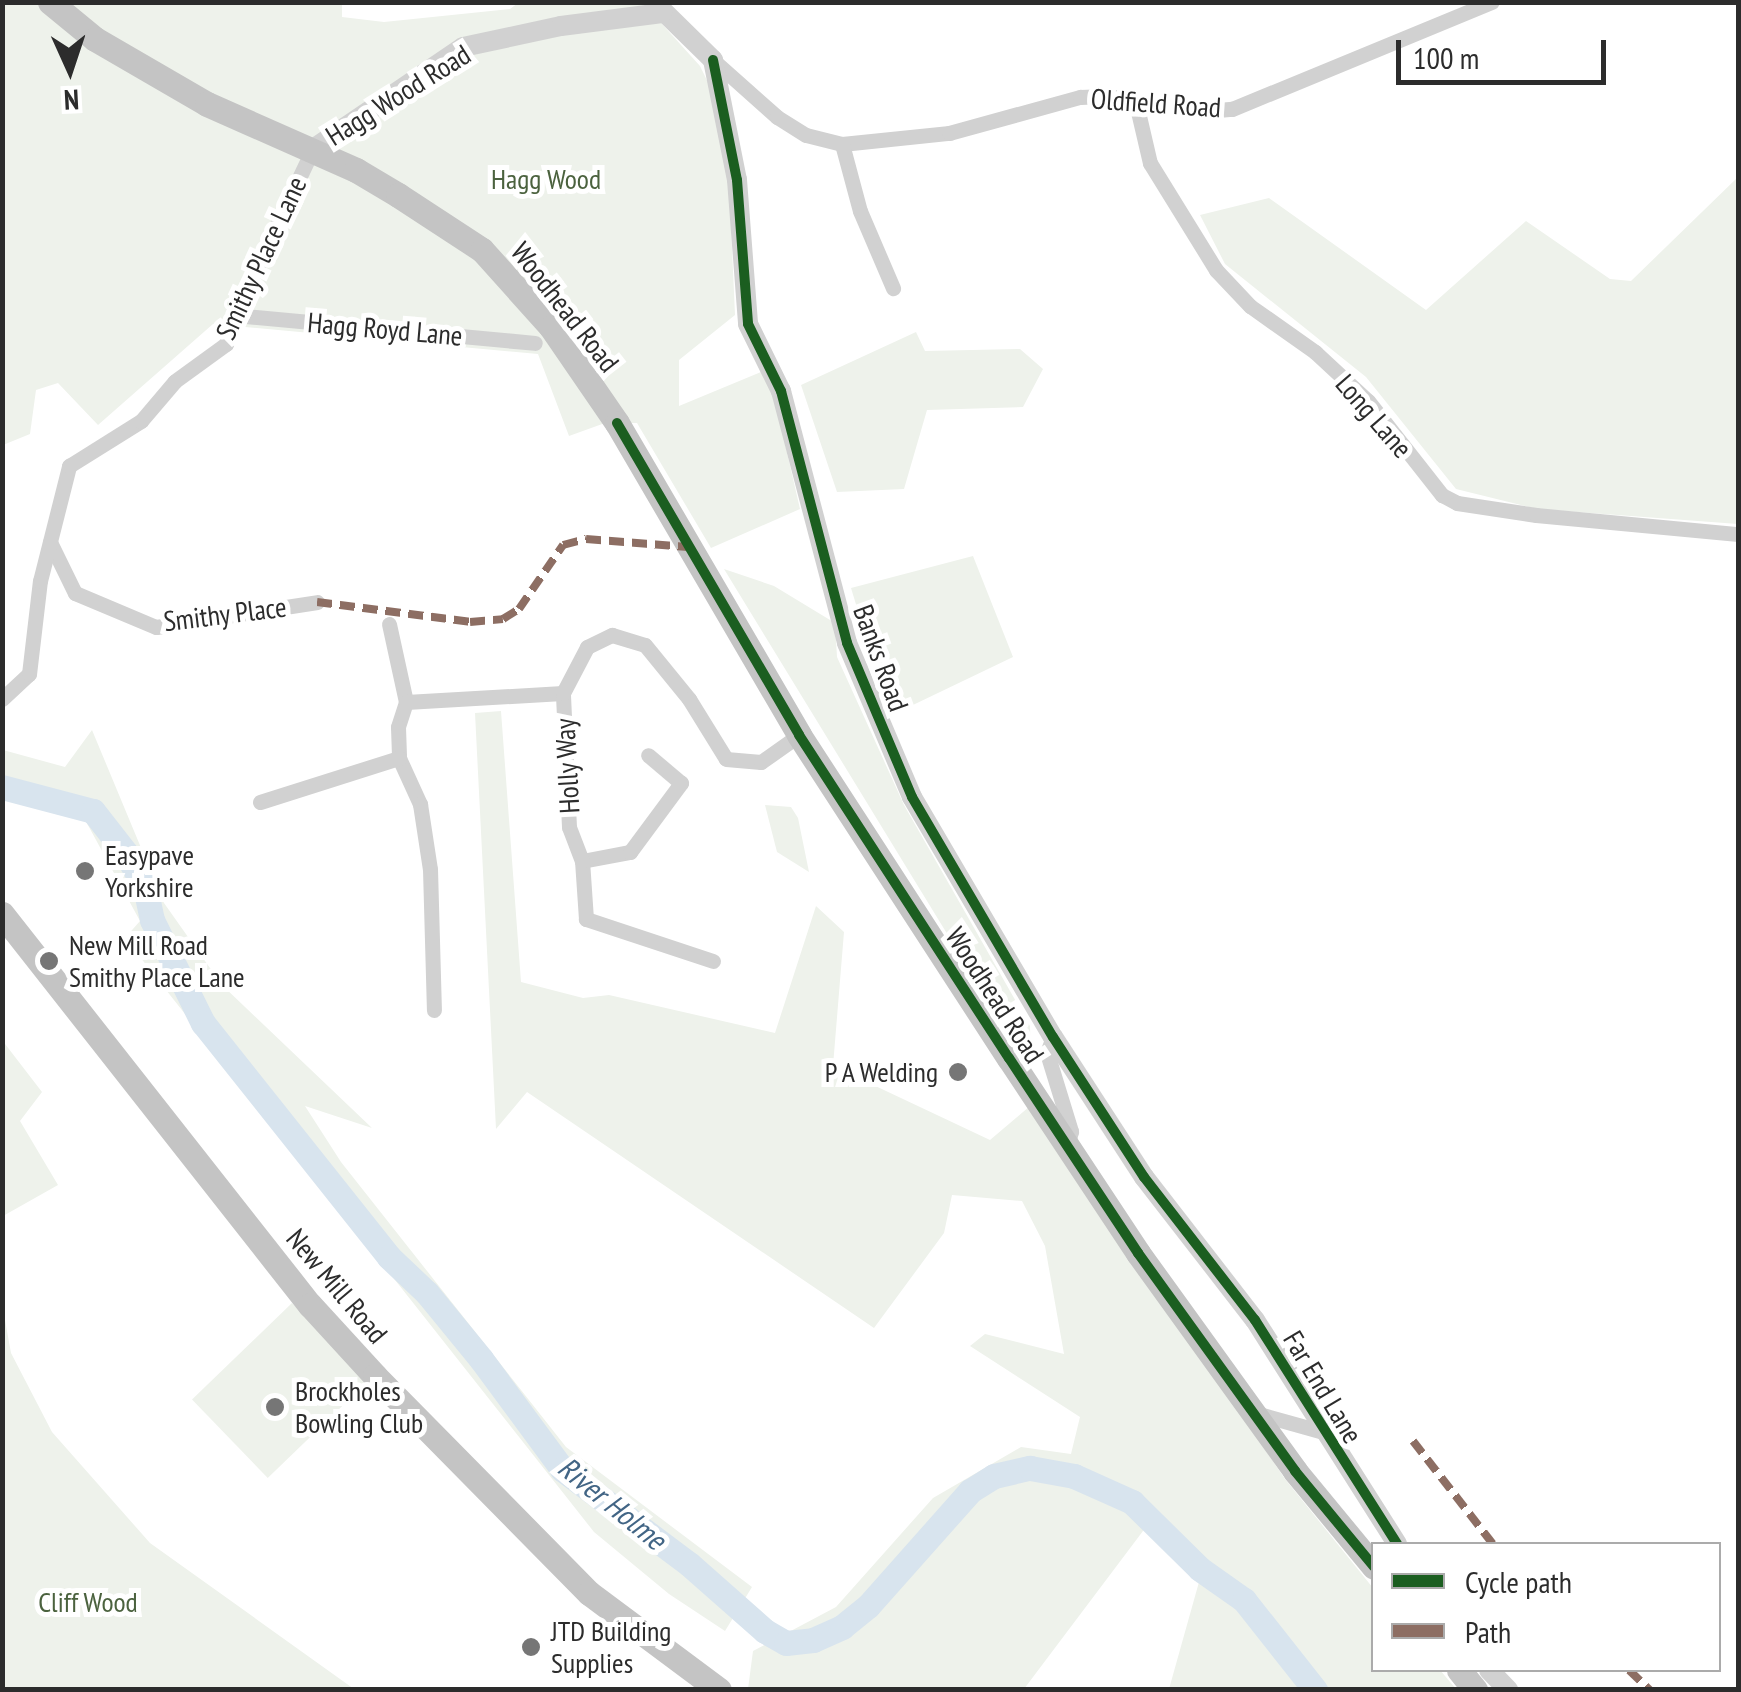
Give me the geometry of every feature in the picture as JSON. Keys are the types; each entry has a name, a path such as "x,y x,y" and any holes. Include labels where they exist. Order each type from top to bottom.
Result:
{"main road":[{"name":"Woodhead Road","path":"50,2 95,39 207,104 313,149 384,186 482,250 550,327 617,424 800,735 1068,1145 1252,1412 1371,1563"},
{"name":"New Mill Road","path":"7,930 310,1305 374,1376 589,1593 720,1690"}],"street":[{"name":"Oldfield Road","path":"713,60 778,117 806,136 842,144 950,133 1080,98 1106,96 1207,112 1232,109 1492,2"},
{"name":"Hagg Wood Road","path":"313,149 463,47 658,8"},
{"path":"658,8 713,60"},
{"name":"Banks Road","path":"713,60 737,180 748,324 781,391 847,644 912,797 1053,1038 1168,1210"},
{"name":"Long Lane","path":"1136,103 1150,163 1216,270 1250,306 1314,352 1368,402 1442,495 1456,503 1536,515 1738,534"},
{"path":"842,144 860,212 893,288"},
{"name":"Smithy Place Lane","path":"2,699 29,674 50,542 69,466 141,421 175,381 226,344 234,315 313,149"},
{"name":"Hagg Royd Lane","path":"234,315 536,343"},
{"name":"Smithy Place","path":"50,542 75,593 156,627 317,602"},
{"path":"389,624 406,702 398,727 399,758 420,804 430,868 434,1010"},
{"name":"Holly Way","path":"713,961 586,919 582,861 569,827 563,693 587,647 612,635 646,645 690,699 726,759 761,762 800,735"},
{"path":"406,702 563,693"},
{"path":"582,861 630,852 681,783 648,755"},
{"path":"260,802 399,758"},
{"path":"1053,1038 1047,1052 1071,1131 1068,1145"},
{"name":"Far End Lane","path":"1168,1210 1255,1320 1397,1542"},
{"path":"1252,1412 1323,1432"}],"green space":[{"name":"Hagg Wood","path":"3,3 342,3 342,17 384,22 510,9 518,3 643,3 700,66 718,103 729,181 735,315 679,360 679,406 761,372 774,396 800,509 711,548 637,423 605,423 569,436 538,354 213,324 98,425 58,383 36,390 30,434 3,445"},
{"path":"1738,177 1738,524 1537,509 1456,489 1366,377 1225,264 1200,215 1269,198 1426,310 1526,221 1610,279 1631,281"},
{"path":"916,332 925,351 1020,349 1043,369 1023,407 927,410 904,489 837,492 801,385"},
{"path":"973,556 1013,657 890,716 851,588"},
{"path":"724,569 774,586 835,623 837,657 904,805 1030,1026 1031,1071"},
{"path":"501,711 521,982 583,998 609,995 775,1033 816,906 844,932 833,1066 990,1140 1030,1106 1285,1479 1371,1586 1371,1672 1442,1672 1456,1689 1169,1689 1199,1582 1146,1527 1024,1689 748,1689 753,1651 836,1607 933,1498 1021,1447 1071,1454 1080,1417 970,1346 985,1334 1064,1354 1045,1246 1022,1201 952,1195 944,1233 874,1328 527,1092 496,1129 475,713"},
{"path":"92,730 164,903 222,985 372,1128 305,1106 341,1162 566,1447 752,1587 725,1631 669,1594 594,1532 125,938 140,921 83,816 3,783 3,750 65,767"},
{"path":"765,805 791,807 798,818 809,872 777,852"},
{"path":"2,1040 42,1092 20,1121 58,1185 3,1216"},
{"path":"292,1303 368,1381 268,1478 192,1400"},
{"name":"Cliff Wood","path":"3,1309 11,1353 52,1432 150,1543 354,1689 4,1689"}],"waterway":[{"name":"River Holme","path":"2,787 93,811 125,852 145,887 152,920 203,1023 389,1257 427,1293 481,1359 562,1469 689,1564 765,1631 786,1643 813,1640 842,1627 868,1606 970,1491 994,1476 1030,1468 1074,1476 1132,1502 1200,1569 1244,1600 1315,1690"}],"marked path":[{"path":"317,602 470,622 503,619 519,609 563,545 586,539 688,547"},
{"path":"1413,1441 1491,1542"},
{"path":"1631,1672 1650,1690"}],"cycle path":[{"path":"713,60 737,180 748,324 781,391 847,643 912,797 1053,1037 1144,1177 1255,1320 1396,1542"},
{"path":"617,423 799,735 1009,1058 1138,1253 1295,1471 1371,1563"}],"place":[{"name":"Easypave Yorkshire","path":"85,871"},
{"name":"New Mill Road Smithy Place Lane","path":"49,961"},
{"name":"P A Welding","path":"958,1072"},
{"name":"Brockholes Bowling Club","path":"275,1407"},
{"name":"JTD Building Supplies","path":"531,1647"}]}
